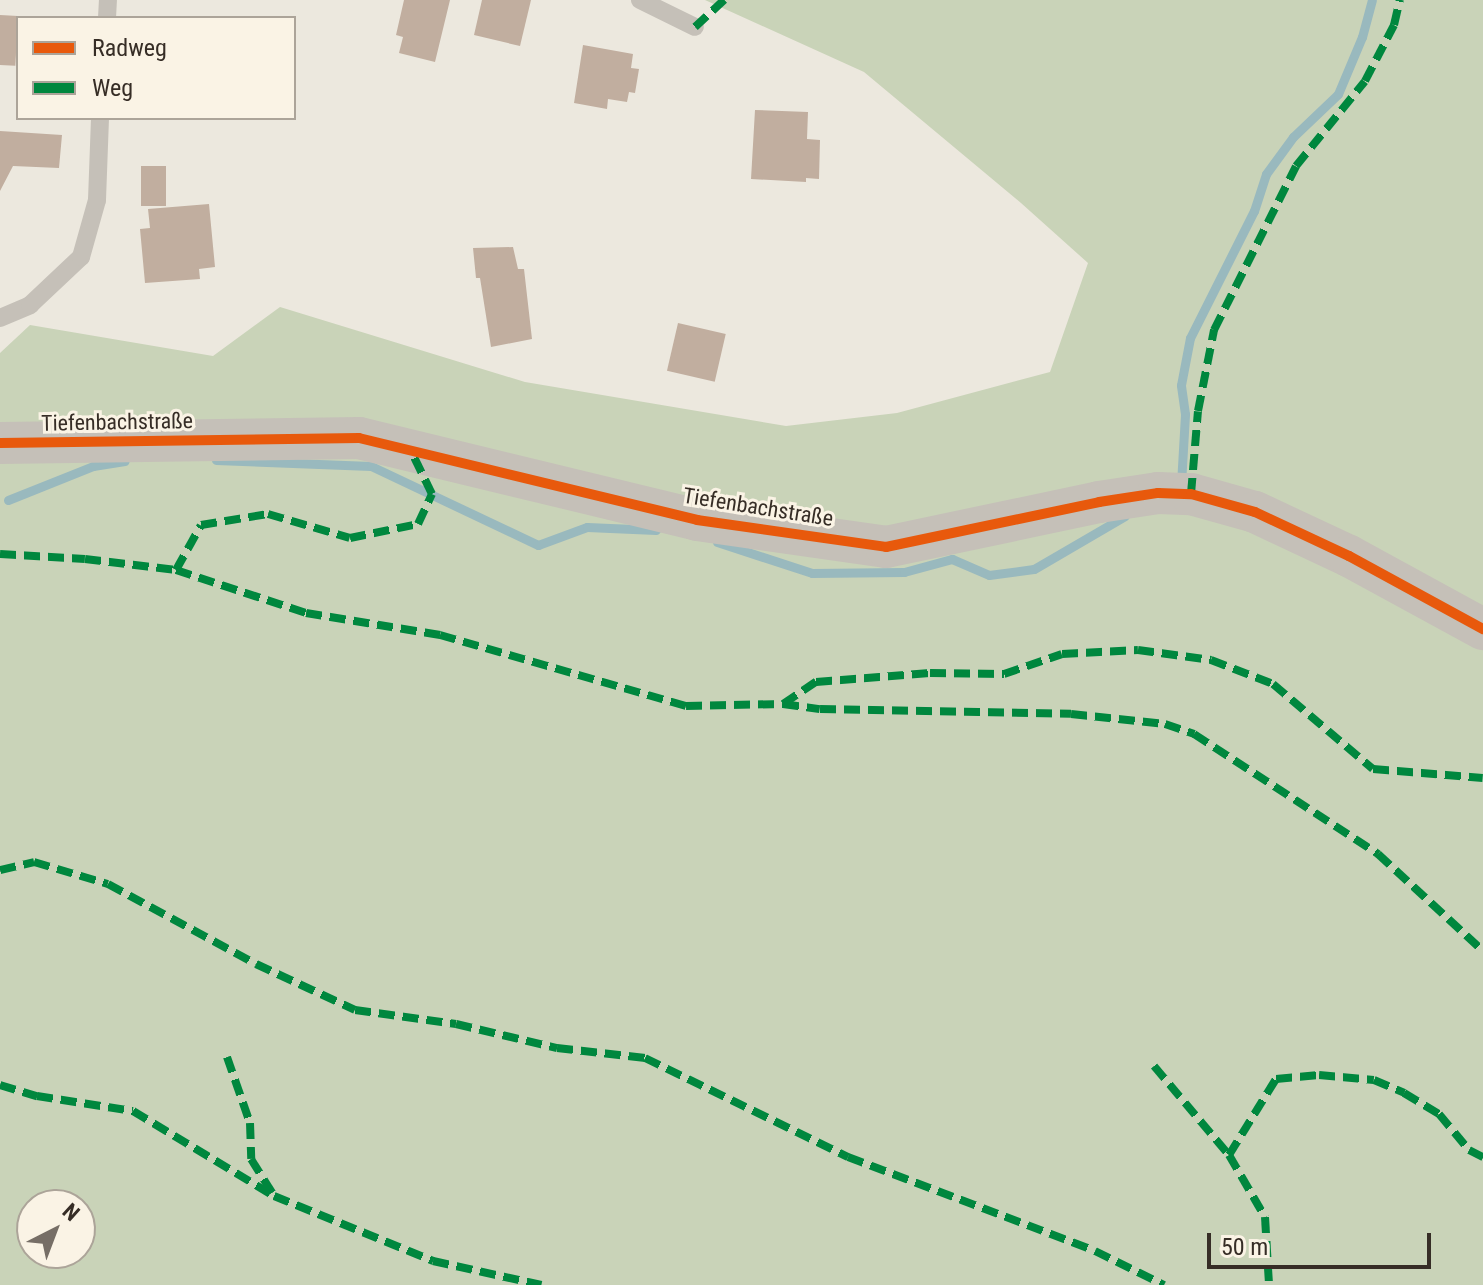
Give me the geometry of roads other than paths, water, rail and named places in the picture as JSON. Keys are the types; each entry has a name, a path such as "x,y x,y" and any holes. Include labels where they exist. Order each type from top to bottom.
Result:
{"street":[{"name":"Tiefenbachstraße","path":"0,443 359,438 697,520 886,547 1099,502 1158,493 1191,494 1255,512 1349,556 1483,629"}],"lane":[{"path":"640,0 695,27"},
{"path":"0,318 30,305 81,257 97,200 100,120"}],"waterway":[{"path":"1181,484 1185,414 1181,385 1190,338 1254,211 1266,174 1293,137 1338,94 1362,37 1372,0"},
{"path":"216,460 371,466 538,545 587,527 656,530"},
{"path":"8,500 93,466 125,461"},
{"path":"717,542 812,573 904,572 952,559 989,575 1034,569 1125,516"}]}
